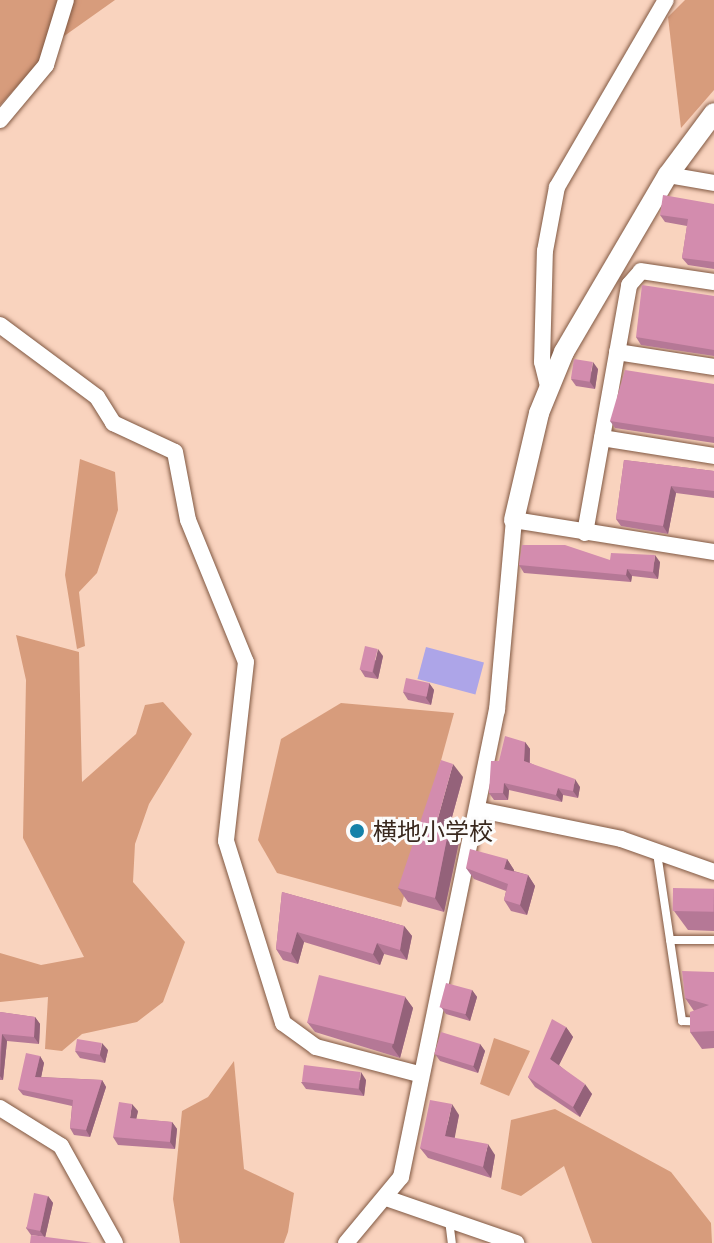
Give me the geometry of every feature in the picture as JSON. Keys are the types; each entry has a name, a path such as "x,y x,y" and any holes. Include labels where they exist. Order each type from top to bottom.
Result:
{"street":[{"path":"0,120 46,65 66,0"},
{"path":"549,390 542,362 545,251 557,187 666,0"},
{"path":"346,1243 401,1177 419,1074 480,810 504,657 514,520 549,390 578,324 668,175 714,113"},
{"path":"668,175 714,183"},
{"path":"585,533 629,285 641,271 714,282"},
{"path":"0,325 97,397 113,423 175,452 188,520 246,662 226,841 283,1023 419,1074"},
{"path":"617,352 714,367"},
{"path":"602,438 714,456"},
{"path":"514,520 714,552"},
{"path":"480,810 657,853 714,872"},
{"path":"0,1108 61,1146 115,1243"},
{"path":"386,1198 516,1243"}],"lane":[{"path":"657,853 682,1021 714,1022"},
{"path":"670,940 714,940"},
{"path":"449,1220 452,1243"}],"shaded area":[{"path":"0,0 115,0 60,39 0,105"},
{"path":"685,0 714,0 714,90 681,128 668,17"},
{"path":"80,459 115,472 118,510 97,573 79,592 85,646 77,649 65,575"},
{"path":"16,635 79,652 82,782 136,734 145,705 163,702 192,734 149,804 135,844 133,882 185,942 163,1002 137,1022 82,1034 62,1051 45,1049 48,997 0,1002 0,953 41,965 84,957 23,838 26,680"},
{"path":"426,647 484,663 475,694 417,679"},
{"path":"341,703 454,713 401,907 277,873 258,840 281,739"},
{"path":"494,1038 530,1051 509,1096 480,1084"},
{"path":"234,1061 244,1169 294,1193 288,1232 284,1243 180,1243 173,1199 182,1111 208,1097"},
{"path":"555,1109 671,1172 711,1223 712,1243 592,1243 564,1166 521,1196 501,1189 511,1120"}],"building":[{"path":"663,195 714,204 714,262 682,258 688,219 660,215"},
{"path":"642,285 714,296 714,350 636,337"},
{"path":"574,359 593,362 590,382 571,379"},
{"path":"625,370 714,384 714,437 610,421"},
{"path":"624,460 714,471 714,491 671,486 663,526 616,519"},
{"path":"522,545 565,545 610,560 611,553 655,555 653,572 627,569 626,575 519,565"},
{"path":"365,646 378,649 372,672 360,669"},
{"path":"406,678 429,683 427,697 403,692"},
{"path":"505,736 525,742 524,761 575,779 573,791 558,788 556,795 504,783 503,793 489,793 491,761 499,761"},
{"path":"441,760 453,764 436,825 449,828 435,898 398,888"},
{"path":"470,849 507,859 504,869 528,875 520,905 504,900 508,884 466,868"},
{"path":"673,888 714,889 714,912 673,911"},
{"path":"282,892 404,926 400,950 377,943 373,954 297,932 291,953 276,949"},
{"path":"682,971 714,972 714,1031 690,1032 690,1012 709,1005 685,998"},
{"path":"319,975 405,997 394,1044 307,1023"},
{"path":"446,983 472,990 466,1014 440,1007"},
{"path":"0,1012 35,1017 34,1037 2,1034 0,1053"},
{"path":"552,1019 566,1027 550,1059 585,1084 573,1107 528,1077"},
{"path":"441,1032 480,1044 473,1066 434,1054"},
{"path":"77,1039 102,1043 100,1055 75,1051"},
{"path":"26,1053 40,1056 35,1077 102,1080 86,1130 70,1128 73,1100 18,1089"},
{"path":"304,1065 361,1072 359,1089 302,1082"},
{"path":"430,1100 452,1104 445,1136 488,1144 483,1167 420,1148"},
{"path":"119,1102 132,1104 130,1118 172,1122 170,1142 113,1137"},
{"path":"34,1193 48,1196 40,1231 27,1228"},
{"path":"31,1235 92,1243 30,1243"}],"place":[{"name":"横地小学校","path":"357,831"}]}
